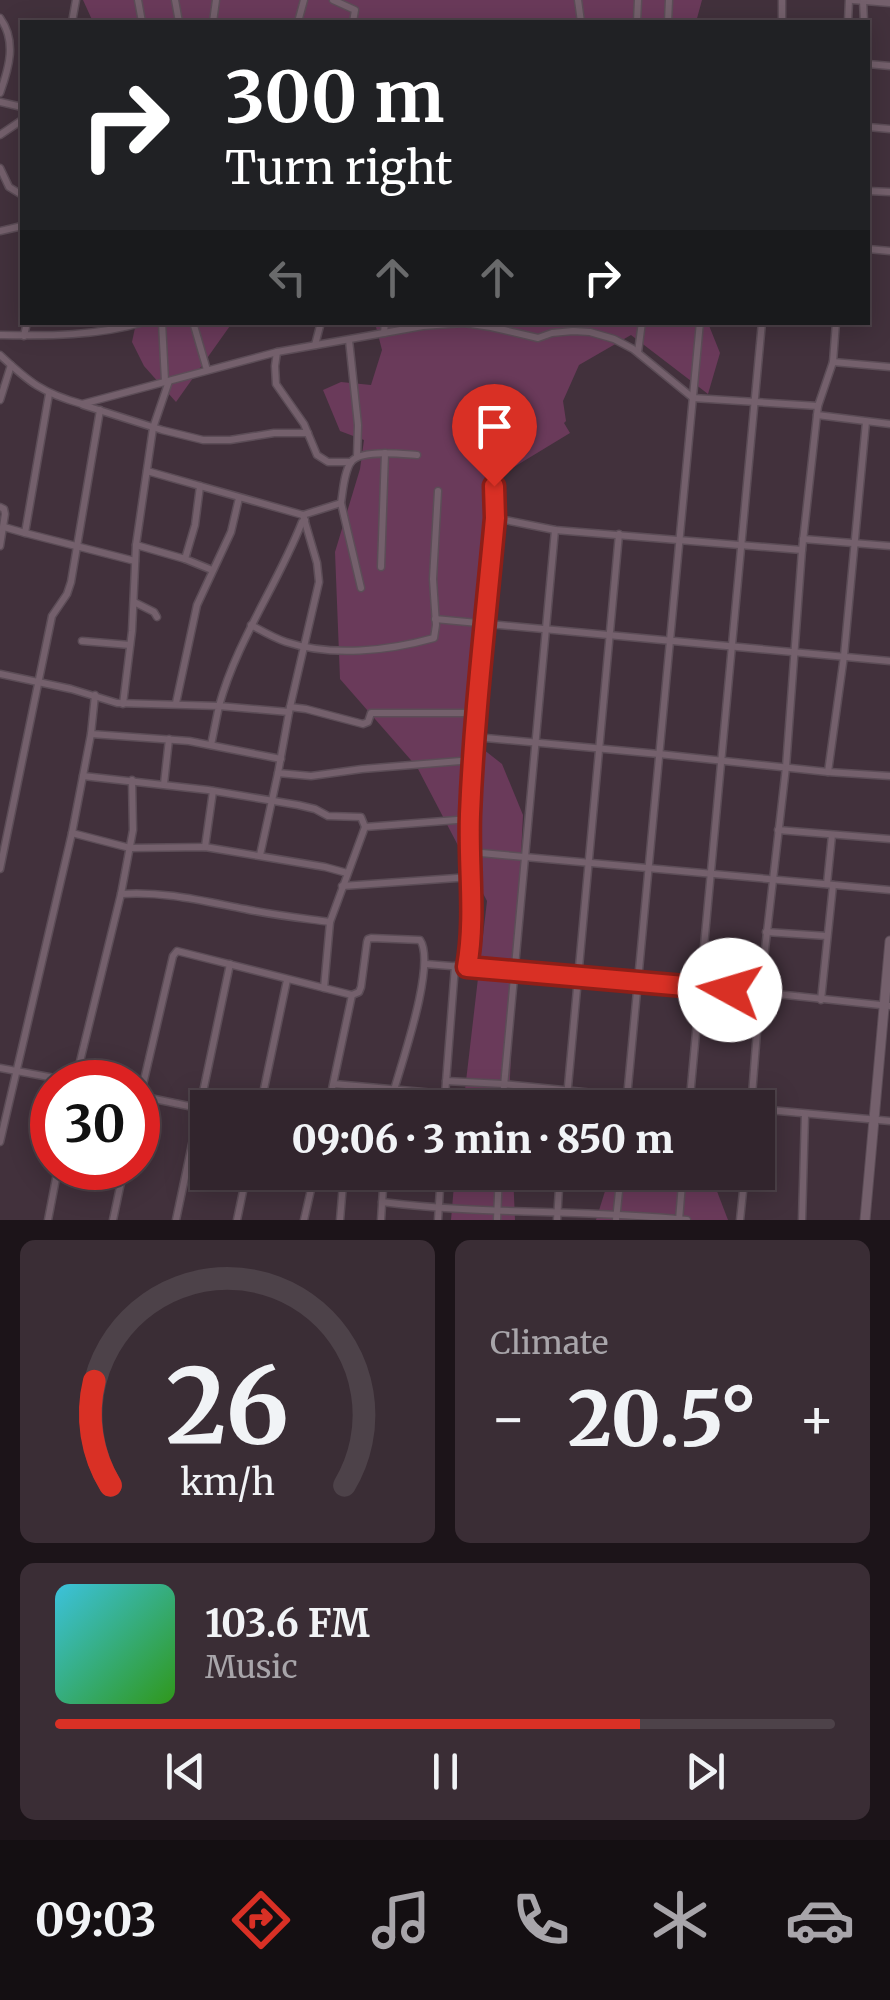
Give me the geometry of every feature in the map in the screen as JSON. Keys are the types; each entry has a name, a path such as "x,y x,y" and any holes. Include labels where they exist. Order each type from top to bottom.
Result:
{"street":[{"path":"333,0 355,10 353,20"},
{"path":"851,0 890,4"},
{"path":"0,18 6,35 8,68 0,94"},
{"path":"0,168 9,188 20,194"},
{"path":"24,336 27,325"},
{"path":"0,336 88,334 134,325"},
{"path":"123,704 136,545 153,428 167,381 162,325"},
{"path":"194,325 208,370"},
{"path":"316,345 320,325"},
{"path":"384,333 385,325"},
{"path":"82,404 277,352 420,325"},
{"path":"638,353 642,325"},
{"path":"627,1090 700,325"},
{"path":"690,1090 762,325"},
{"path":"752,1090 786,767 802,550 818,411 833,362 836,325"},
{"path":"505,327 538,338 562,332 590,332 614,339 638,353 693,398 818,411 890,424"},
{"path":"349,340 358,425 354,460 341,503 361,588"},
{"path":"277,352 276,384 322,460 354,460 385,453 417,455"},
{"path":"1,358 30,384 50,394 188,437 218,440 274,432 308,434"},
{"path":"833,362 890,366"},
{"path":"0,400 11,365"},
{"path":"26,532 50,394"},
{"path":"0,864 52,616 70,588 100,410"},
{"path":"828,772 844,656 866,422"},
{"path":"467,967 473,760 495,518 493,479 478,452"},
{"path":"381,567 385,453"},
{"path":"147,471 304,518 341,503"},
{"path":"185,559 200,486"},
{"path":"251,625 282,641 336,650 382,648 434,638 438,491"},
{"path":"176,704 197,605 235,522 239,498"},
{"path":"0,507 4,509 0,546"},
{"path":"212,745 231,666 304,518"},
{"path":"260,856 319,576 304,518"},
{"path":"495,518 555,530 802,550"},
{"path":"4,527 135,561"},
{"path":"503,1090 555,530"},
{"path":"567,1090 619,534"},
{"path":"804,539 890,546"},
{"path":"136,545 212,570"},
{"path":"134,602 157,617"},
{"path":"435,619 890,661"},
{"path":"82,641 130,645"},
{"path":"0,674 123,704 306,709 363,724 371,713 477,713"},
{"path":"0,1142 72,833 96,695"},
{"path":"91,734 168,739 281,759"},
{"path":"475,738 890,776"},
{"path":"164,784 168,739"},
{"path":"278,773 311,776 473,760"},
{"path":"84,776 213,791 271,800 328,816 364,818 365,826 330,922 324,988"},
{"path":"81,1060 122,894 134,816 132,780"},
{"path":"204,847 213,791"},
{"path":"365,826 470,819"},
{"path":"778,830 890,839"},
{"path":"72,833 130,848 204,847 347,872"},
{"path":"821,1000 832,835"},
{"path":"470,852 890,890"},
{"path":"342,886 471,876"},
{"path":"122,894 181,896 330,922"},
{"path":"766,932 827,936"},
{"path":"148,1060 175,953 185,952 352,996 361,987 368,939 420,940 426,964 392,1090 334,1084"},
{"path":"866,1220 890,941"},
{"path":"207,1090 230,964"},
{"path":"426,964 887,1006"},
{"path":"445,1090 455,966"},
{"path":"264,1090 287,980"},
{"path":"332,1090 352,996"},
{"path":"0,1068 30,1074"},
{"path":"446,1081 558,1090"},
{"path":"351,1086 351,1090"},
{"path":"160,1100 190,1106"},
{"path":"775,1111 890,1121"},
{"path":"802,1220 805,1115"},
{"path":"176,1220 190,1164"},
{"path":"48,1220 54,1190"},
{"path":"113,1220 119,1190"},
{"path":"237,1220 243,1190"},
{"path":"304,1220 311,1190"},
{"path":"340,1220 342,1190"},
{"path":"381,1220 383,1190"},
{"path":"438,1220 439,1190"},
{"path":"497,1215 498,1190"},
{"path":"557,1216 559,1190"},
{"path":"617,1217 619,1190"},
{"path":"679,1220 682,1190"},
{"path":"740,1220 742,1190"},
{"path":"382,1202 497,1215 687,1220"}],"shaded area":[{"path":"83,0 702,0 697,20 92,20"},
{"path":"136,325 231,325 176,402 144,366 132,342"},
{"path":"376,325 709,325 720,353 708,394 631,335 579,365 563,401 564,423 570,433 514,467 506,456 477,457 485,475 472,656 474,742 502,764 523,815 510,1090 465,1090 487,901 417,767 340,679 335,552 360,469 364,440 340,431 323,390 341,382 371,385 382,350"},
{"path":"454,1190 514,1190 515,1220 451,1220"},
{"path":"605,1190 717,1190 728,1220 596,1220"}],"route":[{"path":"494,486 495,518 473,760 467,967 730,990"}]}
